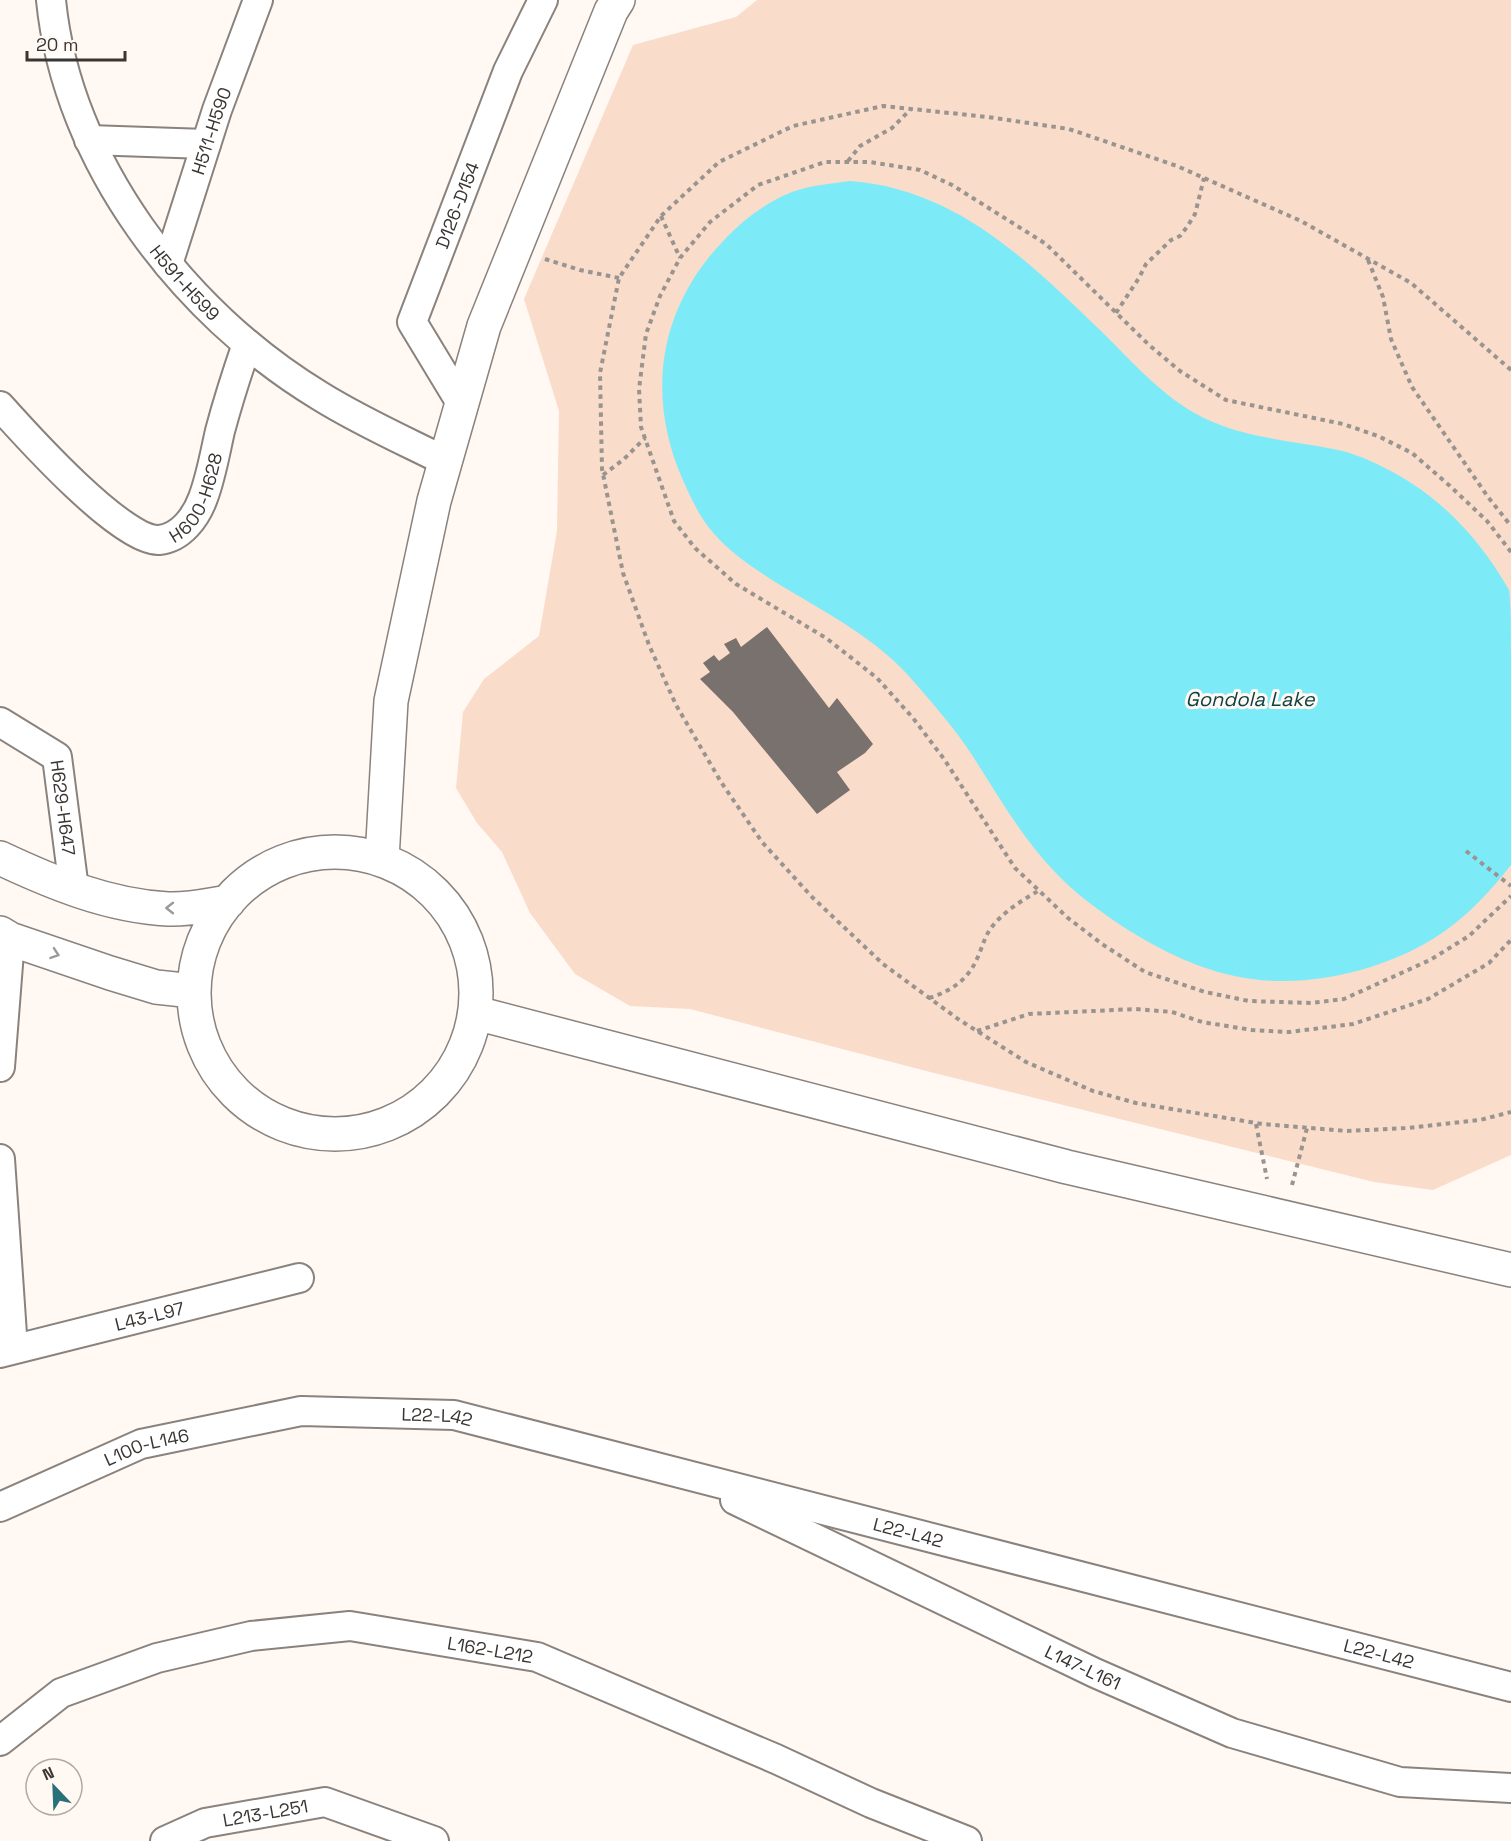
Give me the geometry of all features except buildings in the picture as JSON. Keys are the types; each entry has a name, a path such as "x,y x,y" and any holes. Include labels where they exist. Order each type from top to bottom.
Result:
{"street":[{"name":"H591-H599","path":"51,0 54,32 64,76 89,140 108,179 142,231 178,276 264,358 320,396 445,460"},
{"name":"H511-H590","path":"168,264 206,144 258,0"},
{"name":"D126-D154","path":"461,403 412,322 508,71 543,0"},
{"path":"382,859 391,701 445,460 484,326 611,11 618,0"},
{"path":"89,140 206,144"},
{"name":"H600-H628","path":"0,406 30,439 117,520 146,537 158,540 168,538 181,531 190,522 204,497 230,393 248,344"},
{"name":"H629-H647","path":"0,722 57,757 74,890"},
{"path":"345,852 382,859 425,883 457,919 475,964 476,1013 466,1050 445,1083 416,1110 382,1127 343,1135 304,1131 268,1118 236,1095 213,1065 198,1029 193,991 196,966 203,941 214,919 239,889 270,867 306,855 345,852"},
{"path":"0,858 74,890 129,905 170,909 228,902"},
{"path":"0,1067 5,936 156,987 193,991"},
{"path":"476,1013 1067,1167 1511,1270"},
{"path":"0,1159 7,1351"},
{"name":"L43-L97","path":"7,1351 299,1278"},
{"name":"L22-L42","path":"301,1411 454,1415 1511,1686"},
{"name":"L100-L146","path":"0,1507 141,1444 301,1411"},
{"name":"L147-L161","path":"678,1472 1095,1673 1232,1733 1400,1782 1511,1788"},
{"name":"L162-L212","path":"0,1741 61,1693 158,1658 251,1635 350,1626 537,1657 776,1759 871,1803 967,1841"},
{"name":"L213-L251","path":"165,1841 206,1823 325,1802 434,1841"}],"path":[{"path":"1511,370 1411,283 1301,221 1177,166 1069,129 987,117 883,106 793,126 719,162 661,216 620,278 600,373 603,476 623,573 649,645 676,705 721,782 762,842 812,897 883,964 928,998 1026,1062 1093,1091 1136,1102 1256,1124 1347,1131 1408,1128 1480,1120 1511,1112"},
{"path":"848,162 860,146 892,128 911,109"},
{"path":"1511,552 1488,521 1412,453 1378,436 1343,424 1227,400 1180,371 1116,313 1046,244 952,185 920,170 870,162 825,162 758,185 710,222 680,258 660,296 646,334 639,389 641,427 674,521 694,548 736,584 826,638 877,678 913,718 944,759 1009,859 1038,891 1093,938 1145,972 1205,992 1250,1001 1311,1004 1344,999 1430,960 1469,936 1511,896"},
{"path":"1116,313 1146,264 1172,240 1180,236 1187,227 1195,214 1204,178"},
{"path":"661,216 680,258"},
{"path":"515,249 580,270 620,278"},
{"path":"1368,259 1383,297 1391,339 1412,387 1488,497 1511,526"},
{"path":"603,476 645,438"},
{"path":"1466,851 1511,886"},
{"path":"928,998 942,994 965,979 991,928 1020,901 1038,891"},
{"path":"977,1031 1029,1014 1126,1009 1172,1012 1202,1022 1252,1030 1289,1032 1353,1024 1428,999 1489,963 1511,940"},
{"path":"1256,1124 1279,1216"},
{"path":"1279,1216 1307,1128"}],"shaded area":[{"path":"757,0 1511,0 1511,1155 1433,1190 1374,1182 934,1073 690,1009 630,1006 575,974 530,913 502,852 477,823 456,788 463,712 484,679 539,636 557,531 559,411 524,299 633,45 736,17"}],"water":[{"name":"Gondola Lake","path":"850,181 888,187 924,198 956,213 987,232 1045,278 1160,389 1187,409 1234,430 1266,438 1340,450 1371,461 1422,490 1455,519 1484,552 1510,595 1511,865 1482,899 1458,921 1428,942 1380,964 1355,972 1302,980 1252,979 1217,972 1184,960 1152,944 1095,907 1069,886 1041,857 957,734 924,693 893,660 863,636 752,567 725,546 710,529 698,511 682,478 671,446 664,414 662,382 665,351 673,321 686,292 704,264 740,224 765,206 792,192 813,186"}]}
